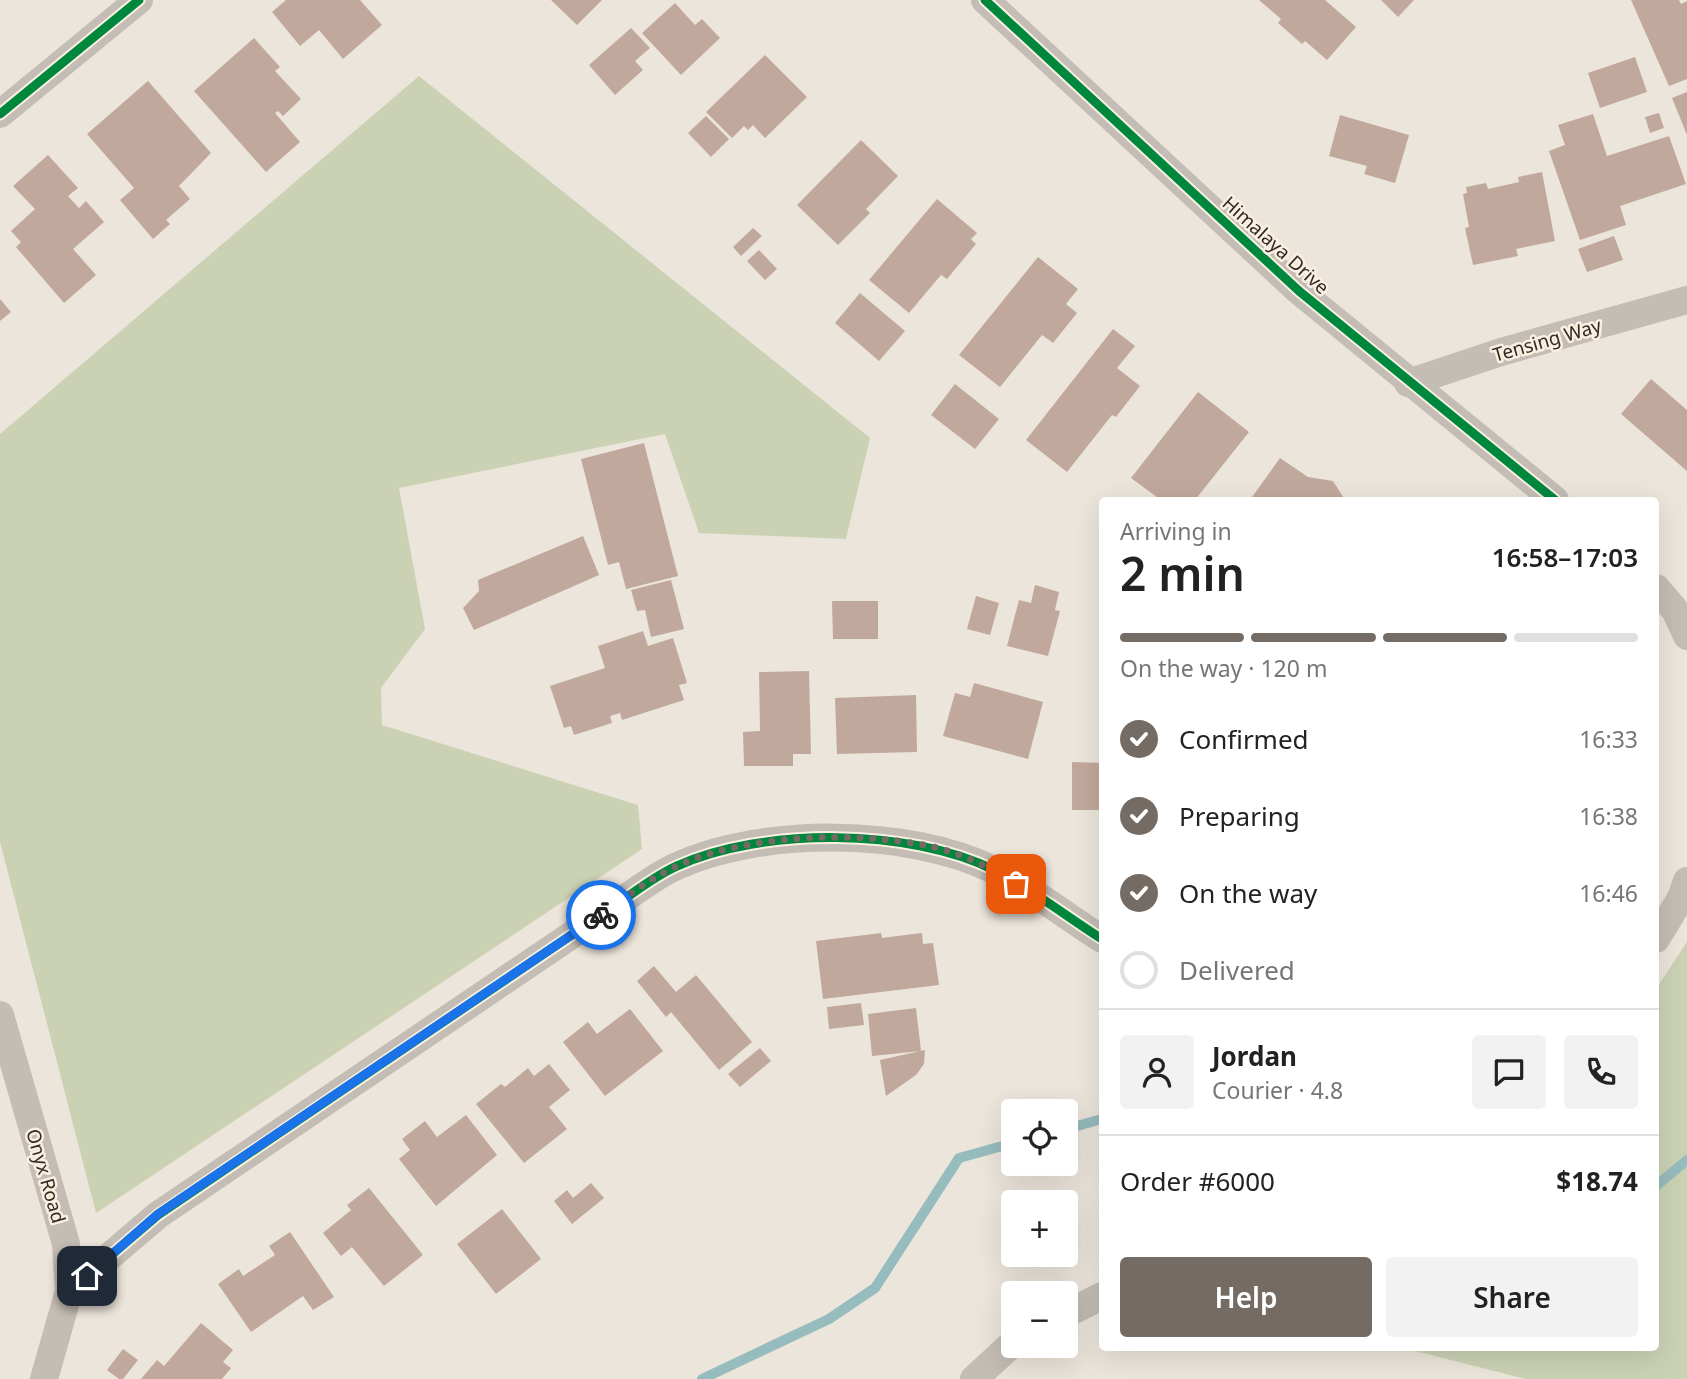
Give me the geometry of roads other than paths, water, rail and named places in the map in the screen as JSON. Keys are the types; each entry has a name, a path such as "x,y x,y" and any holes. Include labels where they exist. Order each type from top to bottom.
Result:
{"street":[{"path":"0,114 139,0"},
{"name":"Himalaya Drive","path":"985,0 1299,291 1408,383 1551,497"},
{"name":"Tensing Way","path":"1408,383 1501,352 1687,300"},
{"path":"1659,591 1675,610 1687,636"},
{"path":"69,1291 158,1214 610,909 676,866 729,847 874,838 931,846 995,870 1099,937"},
{"path":"1659,933 1687,881"},
{"name":"Onyx Road","path":"0,1014 66,1244 69,1291 44,1379"},
{"path":"1078,1308 1099,1298"},
{"path":"974,1379 1001,1354"}],"waterway":[{"path":"1078,1126 1099,1120"},
{"path":"702,1379 829,1319 875,1288 959,1158 1001,1146"},
{"path":"1659,1183 1687,1160"}]}
